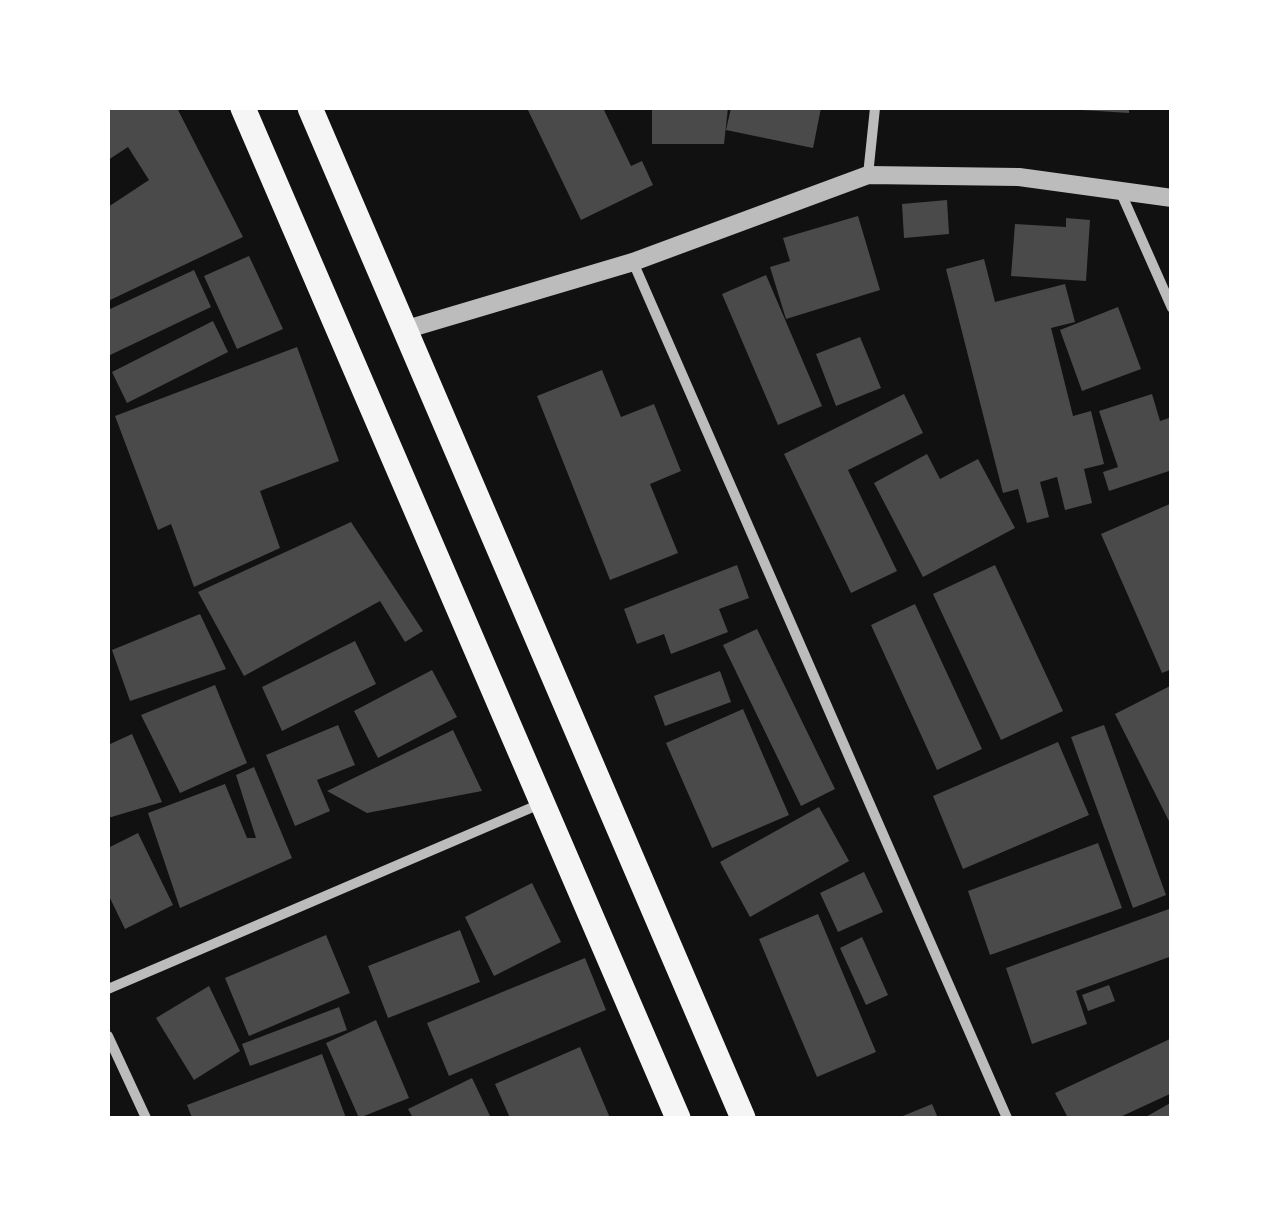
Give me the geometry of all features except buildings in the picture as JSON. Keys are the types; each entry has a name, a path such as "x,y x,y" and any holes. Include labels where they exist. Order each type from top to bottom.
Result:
{"main road":[{"path":"243,108 678,1118"},
{"path":"310,108 744,1118"}],"street":[{"path":"868,175 875,108"},
{"path":"404,330 633,262 868,175 1019,178 1172,198"},
{"path":"1121,193 1172,308"},
{"path":"633,262 1007,1118"},
{"path":"108,988 541,804"},
{"path":"108,1036 146,1118"}]}
